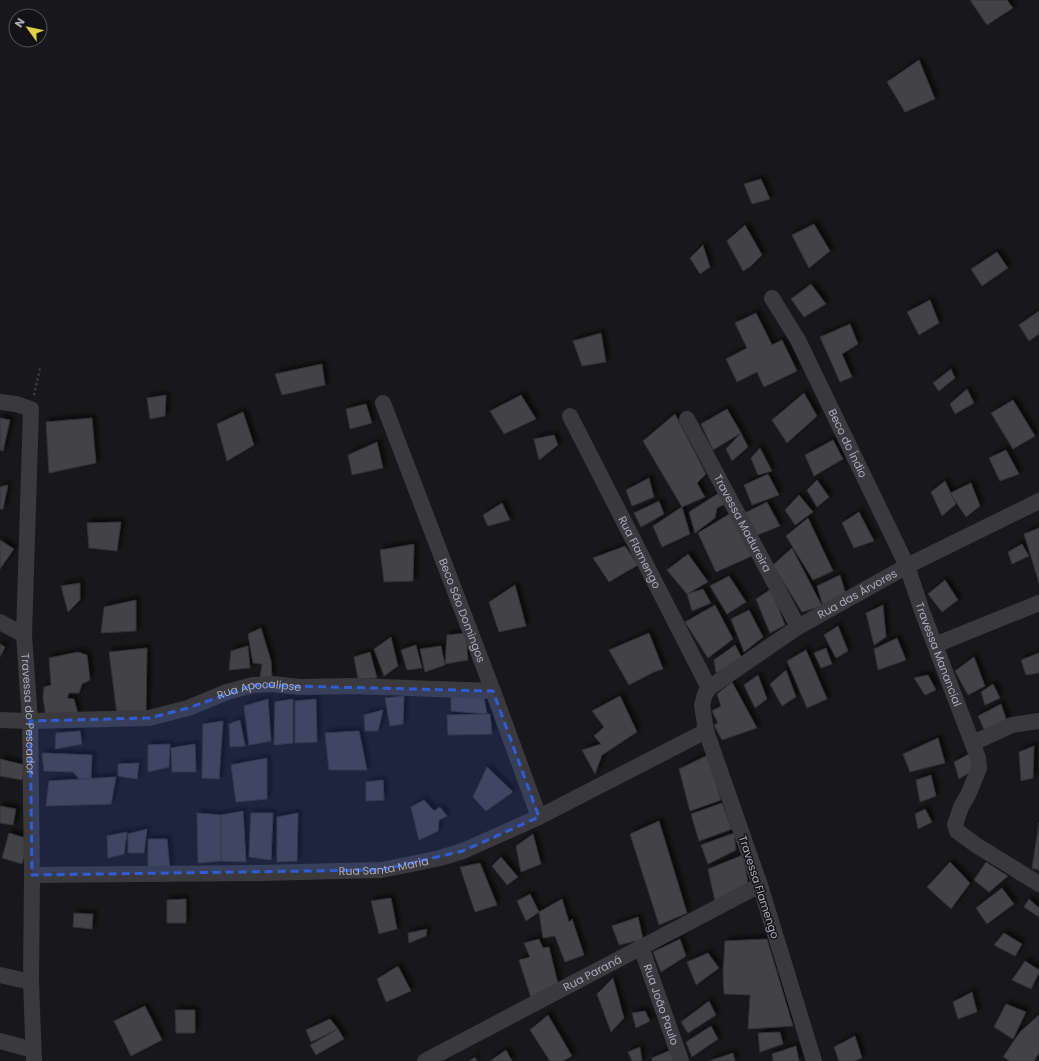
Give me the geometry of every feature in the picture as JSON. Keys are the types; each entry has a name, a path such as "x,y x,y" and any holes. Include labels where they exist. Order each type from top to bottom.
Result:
{"street":[{"name":"Beco do Índio","path":"772,298 798,340 907,566"},
{"path":"0,402 16,404 31,409"},
{"name":"Beco São Domingos","path":"384,403 539,817"},
{"name":"Travessa do Pescador","path":"31,409 24,636 30,721 32,875 31,982 34,1056"},
{"name":"Rua Flamengo","path":"570,416 709,688"},
{"name":"Travessa Madureira","path":"687,419 798,627"},
{"name":"Rua das Árvores","path":"709,688 798,627 907,566 1039,501"},
{"name":"Travessa Manancial","path":"907,566 978,758 979,768 968,795 961,807 955,825 957,831 976,845 1039,884"},
{"path":"935,645 1039,603"},
{"path":"0,622 24,636"},
{"name":"Rua Apocalipse","path":"0,720 30,721 149,718 188,708 227,692 253,685 352,686 493,691"},
{"name":"Travessa Flamengo","path":"709,688 703,699 703,714 706,732 760,885 814,1061"},
{"path":"973,742 1012,726 1039,721"},
{"name":"Rua Santa Maria","path":"32,875 261,873 381,870 440,858 463,851 539,817 706,732"},
{"name":"Rua Paraná","path":"425,1061 760,885"},
{"name":"Rua João Paulo","path":"641,947 681,1061"},
{"path":"0,975 31,982"},
{"path":"0,1041 34,1056"}],"path":[{"path":"31,409 40,368"}],"highlighted area":[{"path":"253,685 493,691 539,817 463,851 381,870 32,875 30,721 149,718 188,708"}],"building":[{"path":"970,0 1007,0 1013,8 987,25"},
{"path":"919,60 935,99 905,112 887,82"},
{"path":"761,179 770,199 752,204 744,184"},
{"path":"814,224 830,251 809,268 792,235"},
{"path":"745,225 762,255 751,266 743,271 727,241"},
{"path":"703,245 710,267 700,274 690,258"},
{"path":"997,252 1008,268 982,286 971,269"},
{"path":"811,284 826,304 804,317 791,299"},
{"path":"930,300 939,323 919,335 907,312"},
{"path":"1039,311 1039,334 1029,341 1019,325"},
{"path":"756,313 772,345 782,340 797,371 764,387 757,372 737,382 726,359 747,348 735,323"},
{"path":"850,324 858,344 842,354 852,377 840,382 820,337"},
{"path":"601,333 606,362 582,366 573,341"},
{"path":"322,364 325,385 282,395 275,374"},
{"path":"951,369 955,378 939,391 933,383"},
{"path":"967,389 974,403 955,414 950,404"},
{"path":"804,393 817,416 787,443 772,420"},
{"path":"166,395 165,416 150,419 147,398"},
{"path":"521,395 536,419 504,434 490,411"},
{"path":"1013,400 1035,436 1013,449 991,413"},
{"path":"366,404 372,423 350,429 346,409"},
{"path":"727,409 741,433 713,450 701,424"},
{"path":"243,412 254,445 227,461 217,424"},
{"path":"675,414 706,474 697,483 705,497 682,507 643,441"},
{"path":"0,418 10,420 3,451 0,450"},
{"path":"92,418 96,463 49,473 46,422"},
{"path":"741,433 748,447 732,461 726,449"},
{"path":"554,435 558,445 539,460 534,439"},
{"path":"833,440 843,459 814,476 805,455"},
{"path":"377,442 383,468 352,475 348,455"},
{"path":"760,448 772,471 758,475 751,458"},
{"path":"1006,450 1019,474 1000,481 989,458"},
{"path":"768,474 779,495 752,505 744,485"},
{"path":"649,478 654,497 632,506 626,490"},
{"path":"817,480 829,497 817,507 807,490"},
{"path":"945,481 956,504 942,516 931,492"},
{"path":"971,483 980,506 966,517 950,493"},
{"path":"8,485 3,509 0,509 0,487"},
{"path":"719,493 727,503 717,508 715,518 695,533 689,512"},
{"path":"799,495 813,512 795,525 785,510"},
{"path":"659,501 664,514 641,527 634,513"},
{"path":"767,502 780,526 755,536 745,513"},
{"path":"502,503 510,520 488,526 483,515"},
{"path":"682,507 690,534 662,547 653,526"},
{"path":"859,512 874,541 854,548 842,523"},
{"path":"731,513 752,556 716,572 698,533"},
{"path":"808,518 833,571 813,580 786,536"},
{"path":"121,522 117,551 89,548 87,523"},
{"path":"1039,528 1039,583 1024,534"},
{"path":"0,540 14,549 0,569"},
{"path":"414,544 413,581 384,582 380,550"},
{"path":"1022,544 1029,556 1012,564 1008,552"},
{"path":"625,546 638,565 609,582 593,558"},
{"path":"792,548 822,606 802,612 773,565"},
{"path":"688,554 708,582 687,594 667,570"},
{"path":"840,575 847,598 824,609 817,586"},
{"path":"729,576 746,602 727,614 710,586"},
{"path":"945,580 958,600 942,612 928,594"},
{"path":"80,583 80,600 68,612 61,586"},
{"path":"515,585 526,626 499,632 489,602"},
{"path":"703,589 711,603 692,611 687,594"},
{"path":"771,589 785,625 770,633 756,599"},
{"path":"136,600 136,631 101,633 104,607"},
{"path":"715,605 733,639 708,658 685,622"},
{"path":"883,605 886,637 874,645 866,613"},
{"path":"749,610 763,637 744,652 731,619"},
{"path":"838,626 848,651 836,658 824,635"},
{"path":"261,628 271,661 272,678 260,678 262,664 253,663 248,634"},
{"path":"466,633 468,660 445,664 447,635"},
{"path":"649,633 663,669 629,685 609,650"},
{"path":"391,637 398,666 384,676 374,649"},
{"path":"897,638 906,660 878,670 874,649"},
{"path":"0,644 5,647 0,657"},
{"path":"416,645 422,668 407,670 401,650"},
{"path":"735,645 742,658 716,673 714,660"},
{"path":"248,646 250,668 229,670 231,651"},
{"path":"441,646 445,665 425,672 420,649"},
{"path":"147,648 146,712 117,715 109,652"},
{"path":"826,648 832,664 821,668 814,653"},
{"path":"806,650 827,699 807,708 787,661"},
{"path":"78,652 87,655 90,680 82,684 79,693 69,693 67,698 74,699 78,714 46,717 43,698 44,687 51,685 49,658"},
{"path":"370,652 377,678 358,679 354,657"},
{"path":"1039,653 1039,673 1026,675 1021,660"},
{"path":"974,657 985,686 968,695 955,671"},
{"path":"786,670 796,697 782,706 770,684"},
{"path":"758,675 767,699 755,708 744,685"},
{"path":"928,675 936,690 925,695 914,678"},
{"path":"732,682 757,728 722,740 714,725 718,723 712,711 721,706 717,694"},
{"path":"993,684 1000,698 985,705 981,692"},
{"path":"483,693 487,714 451,711 451,696"},
{"path":"404,696 403,724 390,726 385,698"},
{"path":"620,696 637,732 602,755 595,774 582,750 601,744 594,736 604,727 592,711"},
{"path":"268,699 271,741 249,745 244,706"},
{"path":"293,699 293,743 274,745 275,702"},
{"path":"316,699 317,742 295,743 295,701"},
{"path":"1001,704 1008,724 987,736 978,716"},
{"path":"383,710 378,731 365,731 364,715"},
{"path":"490,714 492,734 448,735 447,715"},
{"path":"240,720 245,746 230,747 229,724"},
{"path":"223,721 219,779 202,778 203,724"},
{"path":"80,731 82,744 55,749 56,733"},
{"path":"359,731 367,770 329,770 325,733"},
{"path":"938,738 945,763 910,772 903,754"},
{"path":"170,744 169,767 148,772 148,745"},
{"path":"195,744 196,772 172,772 171,748"},
{"path":"1034,746 1033,778 1021,781 1019,752"},
{"path":"42,753 92,755 91,779 79,779 73,772 44,771"},
{"path":"969,754 973,761 970,772 959,779 954,762"},
{"path":"708,755 721,800 690,811 679,769"},
{"path":"267,758 267,799 236,802 231,765"},
{"path":"0,759 25,765 22,780 0,776"},
{"path":"139,763 137,779 118,776 118,764"},
{"path":"487,767 513,792 486,811 473,797"},
{"path":"931,775 936,796 920,802 916,780"},
{"path":"116,777 111,804 46,806 49,781"},
{"path":"383,780 384,800 366,801 366,782"},
{"path":"424,800 434,811 440,807 447,816 439,820 438,831 419,840 411,807"},
{"path":"722,803 732,829 699,841 691,814"},
{"path":"0,806 16,809 13,825 0,823"},
{"path":"925,809 932,822 918,829 915,814"},
{"path":"243,811 246,862 221,861 221,815"},
{"path":"197,813 221,815 221,861 198,863"},
{"path":"251,813 273,813 271,860 249,857"},
{"path":"298,813 297,861 277,862 277,817"},
{"path":"659,821 687,913 659,925 630,834"},
{"path":"1039,823 1039,870 1032,868"},
{"path":"147,829 144,853 128,853 128,834"},
{"path":"127,832 124,854 108,858 107,836"},
{"path":"9,833 29,839 22,864 2,858"},
{"path":"734,833 736,850 708,864 701,845"},
{"path":"533,834 541,864 521,872 516,846"},
{"path":"148,839 167,839 170,870 148,868"},
{"path":"743,855 748,883 715,901 708,869"},
{"path":"501,857 518,877 507,885 492,866"},
{"path":"950,862 970,883 951,909 927,887"},
{"path":"986,862 1008,876 989,892 974,880"},
{"path":"480,863 497,905 475,912 460,867"},
{"path":"1002,888 1014,904 987,924 976,908"},
{"path":"530,894 539,912 526,921 517,901"},
{"path":"391,898 397,929 379,934 371,901"},
{"path":"186,899 186,923 167,923 167,900"},
{"path":"562,899 569,922 572,919 584,955 565,962 555,936 543,938 539,912"},
{"path":"1029,899 1039,908 1039,917 1024,907"},
{"path":"74,913 93,914 92,929 73,927"},
{"path":"638,917 643,939 619,945 612,926"},
{"path":"427,929 426,936 409,943 408,933"},
{"path":"1004,933 1022,944 1015,956 994,945"},
{"path":"539,939 543,948 549,947 558,984 531,998 519,960 530,957 524,943"},
{"path":"680,939 686,956 661,972 653,952"},
{"path":"767,939 793,1026 748,1029 750,995 724,994 723,973 725,941"},
{"path":"708,953 719,968 696,985 687,962"},
{"path":"1025,961 1039,970 1031,989 1012,980"},
{"path":"398,966 411,991 386,1002 377,979"},
{"path":"613,978 624,1018 611,1032 597,994"},
{"path":"972,992 977,1012 958,1019 953,1002"},
{"path":"709,1001 716,1015 688,1033 681,1022"},
{"path":"1006,1004 1026,1012 1013,1039 994,1027"},
{"path":"145,1006 162,1040 131,1056 114,1021"},
{"path":"175,1010 195,1010 195,1033 176,1033"},
{"path":"645,1011 650,1021 636,1028 632,1013"},
{"path":"548,1015 572,1056 563,1061 550,1061 530,1030"},
{"path":"1039,1015 1039,1053 1034,1061 1010,1061 1003,1057 1020,1032"},
{"path":"330,1019 338,1029 311,1042 306,1030"},
{"path":"711,1026 718,1039 692,1057 686,1042"},
{"path":"338,1029 344,1039 316,1055 310,1045"},
{"path":"780,1032 783,1044 760,1052 758,1033"},
{"path":"855,1036 862,1058 854,1061 839,1061 834,1047"},
{"path":"796,1046 799,1061 773,1061 772,1054"},
{"path":"640,1047 642,1061 632,1061 628,1052"},
{"path":"506,1050 512,1061 490,1061"},
{"path":"671,1050 673,1061 652,1061 652,1058"},
{"path":"733,1053 735,1061 709,1061"},
{"path":"475,1057 477,1061 469,1061"}]}
